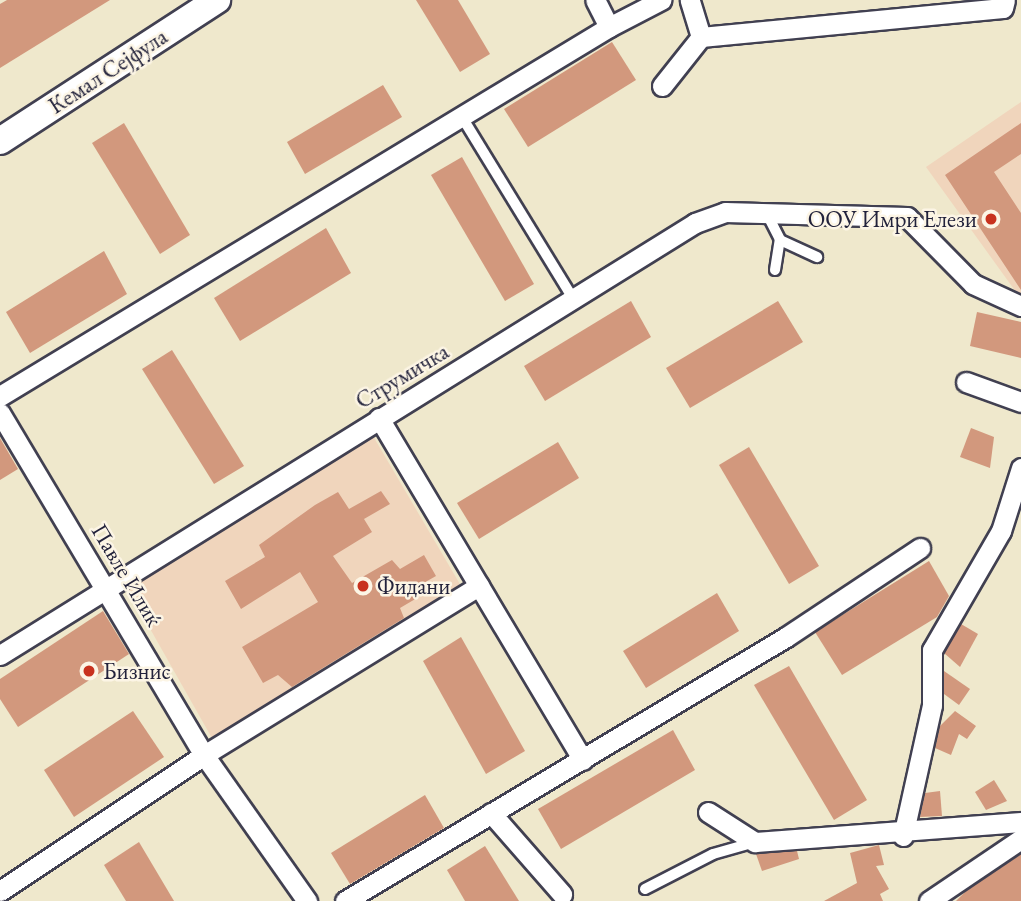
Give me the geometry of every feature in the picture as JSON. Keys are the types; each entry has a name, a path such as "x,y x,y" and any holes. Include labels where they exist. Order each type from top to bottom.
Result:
{"street":[{"name":"Кемал Сејфула","path":"0,141 217,0"},
{"path":"596,0 610,27"},
{"path":"0,397 460,113 661,0"},
{"path":"690,0 701,37"},
{"path":"662,86 701,37 1003,8 1005,0"},
{"name":"Струмичка","path":"0,655 695,223 725,212 766,211 907,217 974,284 1021,306"},
{"path":"966,382 1021,402"},
{"name":"Павле Илиќ","path":"0,413 108,588 204,755 307,901"},
{"path":"379,418 583,760"},
{"path":"903,836 933,705 932,650 1001,531 1021,468"},
{"path":"345,901 583,760 920,548"},
{"path":"0,891 204,755 479,586"},
{"path":"708,812 755,842 903,836 1021,822"},
{"path":"491,813 562,894"},
{"path":"935,900 1021,839"}],"lane":[{"path":"460,113 574,300"},
{"path":"766,211 783,252 775,270"},
{"path":"780,240 817,257"},
{"path":"645,889 713,855 755,842"}],"shaded area":[{"name":"ООУ Имри Елези","path":"1021,102 1021,299 926,167"},
{"path":"373,436 464,591 217,747 127,588"}],"building":[{"path":"7,0 110,0 0,68 0,4"},
{"path":"416,0 458,0 490,54 460,72"},
{"path":"612,42 636,80 528,147 504,109"},
{"path":"383,85 402,117 305,174 287,142"},
{"path":"124,123 190,235 160,254 92,143"},
{"path":"1021,123 1021,154 994,172 1021,213 1021,290 945,175"},
{"path":"462,157 534,284 505,301 431,175"},
{"path":"326,228 351,273 240,341 214,298"},
{"path":"104,251 127,294 30,353 6,312"},
{"path":"631,301 651,337 545,401 524,366"},
{"path":"778,301 803,342 690,408 666,368"},
{"path":"977,312 1021,322 1021,358 970,346"},
{"path":"172,350 244,466 214,484 142,369"},
{"path":"971,428 994,437 990,468 960,457"},
{"path":"0,438 18,469 0,480"},
{"path":"558,442 579,478 479,539 457,503"},
{"path":"749,447 819,566 789,584 719,465"},
{"name":"Фидани","path":"381,491 390,504 364,519 372,532 333,556 352,583 392,560 400,569 424,555 436,576 413,589 417,598 400,608 404,618 292,687 278,675 263,683 242,647 318,602 300,572 241,609 225,581 265,557 259,545 315,505 338,492 349,509"},
{"path":"929,561 949,596 937,617 842,675 815,632"},
{"path":"717,593 739,631 646,688 623,651"},
{"path":"103,611 129,654 18,727 0,699 0,679"},
{"path":"961,624 978,634 960,667 944,653"},
{"path":"461,637 525,751 486,774 423,661"},
{"path":"789,666 867,800 834,820 754,685"},
{"path":"944,671 970,689 959,705 944,694"},
{"path":"133,711 164,757 74,817 44,770"},
{"path":"955,711 976,726 967,739 959,734 951,755 935,748 940,726"},
{"path":"673,730 695,770 561,849 538,809"},
{"path":"994,780 1007,801 986,810 975,792"},
{"path":"940,791 942,816 920,817 925,793"},
{"path":"425,795 444,828 350,884 331,853"},
{"path":"139,842 174,901 126,901 104,865"},
{"path":"879,845 884,865 876,866 889,889 880,894 883,901 824,901 857,883 850,853"},
{"path":"485,846 519,901 465,901 447,870"},
{"path":"797,851 799,859 762,871 756,854"},
{"path":"1021,854 1021,901 956,901 968,889"}],"place":[{"name":"ООУ Имри Елези","path":"991,219"},
{"name":"Фидани","path":"363,586"},
{"name":"Бизнис","path":"89,671"}]}
